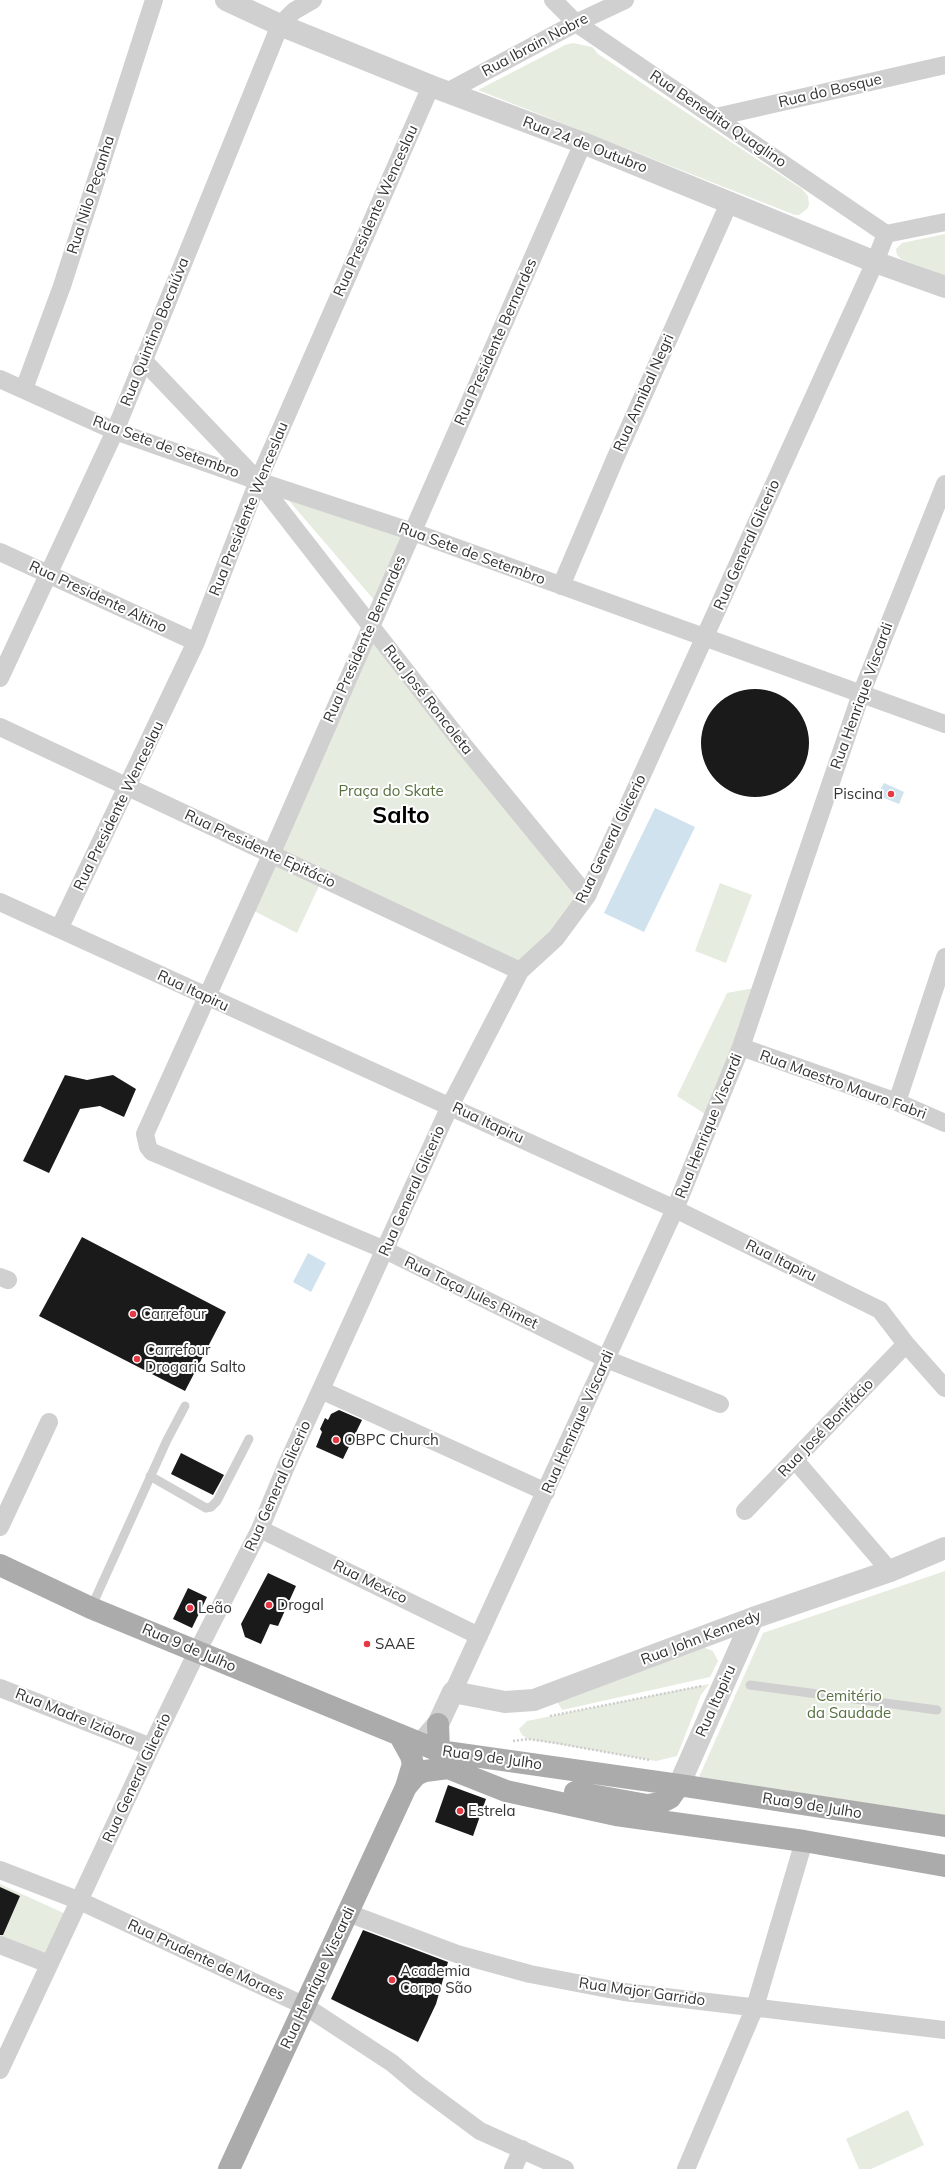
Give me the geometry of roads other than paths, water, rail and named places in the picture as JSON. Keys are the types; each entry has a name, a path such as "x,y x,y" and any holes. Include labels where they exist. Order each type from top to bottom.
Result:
{"main road":[{"name":"Rua 9 de Julho","path":"0,1565 91,1608 409,1739 444,1760 506,1791 532,1798 616,1815 804,1841 945,1866"},
{"path":"438,1724 444,1760"},
{"path":"406,1787 413,1764 409,1739"},
{"name":"Rua 9 de Julho","path":"406,1787 416,1775 444,1760 679,1785 945,1826"},
{"path":"532,1798 567,1791 647,1805 660,1803 670,1798 679,1785"},
{"name":"Rua Henrique Viscardi","path":"229,2169 406,1787"}],"street":[{"name":"Rua Nilo Peçanha","path":"24,389 62,286 154,0"},
{"name":"Rua 24 de Outubro","path":"226,0 280,25 439,89 583,143 730,201 876,262 945,287"},
{"path":"280,25 294,11 313,0"},
{"name":"Rua Benedita Quaglino","path":"553,0 576,23 886,234"},
{"name":"Rua Ibrain Nobre","path":"439,89 625,0"},
{"name":"Rua Quintino Bocaiúva","path":"0,678 115,431 280,25"},
{"name":"Rua do Bosque","path":"716,117 945,64"},
{"name":"Rua Presidente Wenceslau","path":"59,929 196,642 258,481 439,89"},
{"name":"Rua Presidente Bernardes","path":"145,1134 208,998 583,143"},
{"name":"Rua Annibal Negri","path":"561,586 614,459 730,201"},
{"path":"886,234 945,222"},
{"name":"Rua General Glicerio","path":"0,2070 151,1747 197,1652 260,1529 287,1464 450,1106 520,972 556,938 588,896 876,262 886,234"},
{"name":"Rua José Roncoleta","path":"143,360 258,481 465,747 588,896"},
{"name":"Rua Sete de Setembro","path":"0,379 115,431 258,481 413,532 945,724"},
{"name":"Rua Henrique Viscardi","path":"409,1739 429,1737 438,1724 480,1636 675,1208 741,1047 861,694 945,484"},
{"name":"Rua Presidente Altino","path":"0,552 49,573 196,642"},
{"name":"Rua Presidente Epitácio","path":"0,727 520,972"},
{"name":"Rua Itapiru","path":"0,902 208,998 675,1208 880,1310 906,1344 945,1388"},
{"path":"897,1102 945,957"},
{"name":"Rua Maestro Mauro Fabri","path":"741,1047 897,1102 945,1123"},
{"name":"Rua Taça Jules Rimet","path":"145,1134 148,1148 152,1152 385,1250 606,1359 720,1404"},
{"name":"Rua José Bonifácio","path":"745,1511 906,1344"},
{"path":"321,1390 546,1492"},
{"path":"0,1527 50,1422"},
{"path":"795,1460 890,1571"},
{"name":"Rua Mexico","path":"260,1529 480,1636"},
{"name":"Rua John Kennedy","path":"453,1692 505,1702 534,1700 753,1618 890,1571 945,1548"},
{"name":"Rua Itapiru","path":"679,1785 753,1618"},
{"path":"702,1637 718,1643 725,1651 729,1659 729,1670"},
{"name":"Rua Madre Izidora","path":"0,1688 151,1747"},
{"path":"686,2169 755,2007 804,1841"},
{"name":"Rua Prudente de Moraes","path":"0,1870 80,1901 305,2006 392,2063 418,2085 480,2131 564,2169"},
{"name":"Rua Major Garrido","path":"348,1913 457,1954 530,1974 624,1992 755,2007 816,2016 945,2030"},
{"path":"0,1945 49,1964"},
{"path":"513,2169 522,2149"}],"lane":[{"path":"91,1608 150,1476 185,1406"},
{"path":"150,1476 206,1508 211,1507 216,1501 249,1439"},
{"path":"750,1686 937,1710"}],"water":[{"name":"Piscina","path":"884,783 904,792 899,804 877,795"},
{"path":"655,808 695,827 644,932 604,913"},
{"path":"308,1253 326,1263 311,1292 293,1282"}],"place":[{"name":"Piscina","path":"891,794"},
{"name":"Carrefour","path":"133,1314"},
{"name":"Carrefour Drogaria Salto","path":"137,1359"},
{"name":"OBPC Church","path":"336,1440"},
{"name":"Drogal","path":"269,1605"},
{"name":"Leão","path":"190,1608"},
{"name":"SAAE","path":"367,1644"},
{"name":"Estrela","path":"460,1811"},
{"name":"Academia Corpo São","path":"392,1980"}],"district":[{"name":"Salto","path":"401,816"}],"park label":[{"name":"Praça do Skate","path":"391,791"},
{"name":"Cemitério da Saudade","path":"849,1704"}]}
